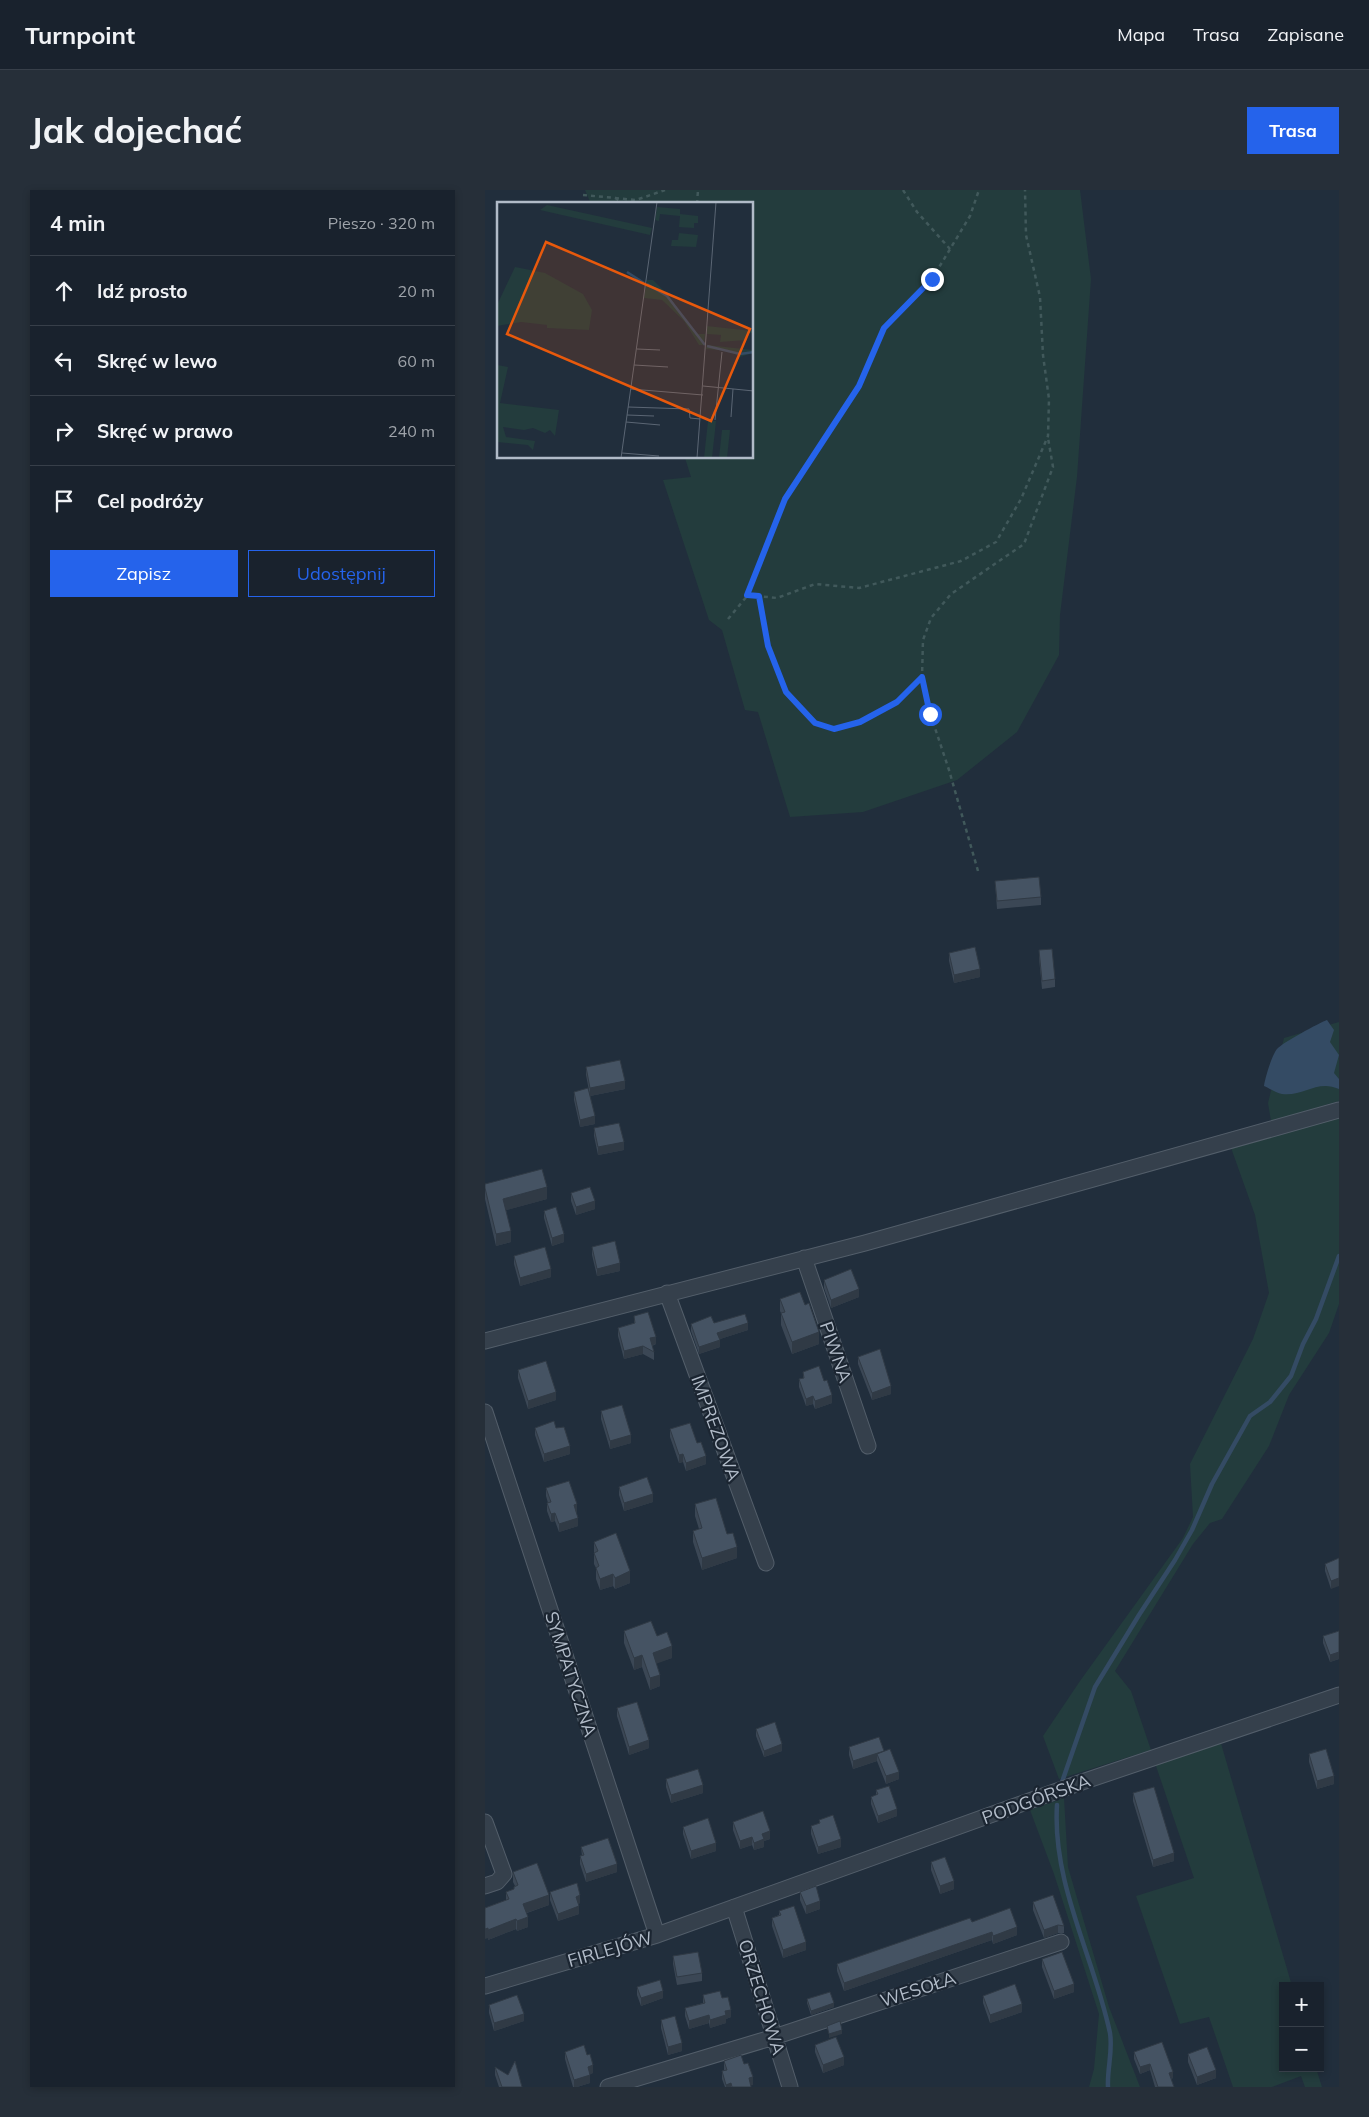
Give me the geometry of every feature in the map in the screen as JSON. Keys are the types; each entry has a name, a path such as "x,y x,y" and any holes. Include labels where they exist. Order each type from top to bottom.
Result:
{"street":[{"path":"485,1341 804,1258 1339,1110"},
{"name":"PIWNA","path":"804,1258 868,1446"},
{"name":"IMPREZOWA","path":"667,1293 766,1563"},
{"name":"SYMPATYCZNA","path":"485,1412 657,1935"},
{"name":"PODGÓRSKA","path":"734,1907 1089,1780 1339,1695"},
{"path":"485,1822 504,1874 497,1882 485,1886"},
{"name":"FIRLEJÓW","path":"485,1986 657,1935 734,1907"},
{"name":"ORZECHOWA","path":"734,1907 790,2087"},
{"name":"WESOŁA","path":"608,2087 774,2037 1061,1942"}],"path":[{"path":"583,195 636,200 665,190"},
{"path":"903,190 917,212 951,250"},
{"path":"728,619 747,595 785,499 859,386 884,328 932,279 970,216 979,190"},
{"path":"978,871 949,770 930,714 922,677 923,640 931,618 951,594 1024,544 1053,468 1048,436 1049,399 1043,355 1040,297 1026,235 1025,190"},
{"path":"615,198 622,202"},
{"path":"747,595 777,598 815,584 859,588 961,561 995,542 1021,499 1048,436"},
{"path":"759,596 768,646 786,692 815,723 834,729 860,722 897,702 922,677"}],"green space":[{"path":"585,190 1080,190 1091,279 1077,477 1060,615 1059,655 1017,732 957,780 863,812 790,817 758,712 745,710 722,630 709,620 663,480 691,477 685,459 754,459 754,202 590,202"},
{"path":"1339,1022 1339,1101 1271,1121 1268,1103 1284,1038"},
{"path":"1339,1117 1339,1304 1329,1333 1289,1395 1269,1446 1222,1519 1210,1523 1193,1544 1115,1671 1131,1691 1151,1750 1059,1779 1043,1736 1080,1681 1183,1538 1193,1517 1190,1464 1253,1339 1269,1293 1255,1215 1230,1145"},
{"path":"1220,1740 1291,1982 1279,1982 1279,2072 1317,2072 1322,2087 1305,2087 1301,2076 1272,2087 1233,2087 1209,2017 1180,2024 1136,1896 1194,1878 1155,1763"},
{"path":"1064,1798 1068,1867 1109,2007 1140,2087 1089,2087 1094,2069 1099,2014 1054,1874 1030,1810"}],"water":[{"path":"1327,1020 1334,1030 1330,1042 1339,1055 1334,1073 1339,1079 1339,1089 1324,1086 1297,1093 1282,1094 1264,1086 1269,1067 1277,1049"}],"building":[{"path":"1039,877 1041,897 997,901 995,881"},
{"path":"975,947 980,969 954,975 949,953"},
{"path":"1052,949 1055,979 1042,981 1039,950"},
{"path":"620,1060 625,1081 590,1088 586,1067"},
{"path":"588,1088 595,1116 580,1120 574,1092"},
{"path":"619,1123 624,1142 598,1147 594,1128"},
{"path":"542,1169 547,1187 503,1199 511,1231 496,1234 485,1184"},
{"path":"590,1187 595,1201 576,1207 571,1193"},
{"path":"556,1207 564,1234 552,1238 544,1211"},
{"path":"615,1241 620,1263 597,1269 592,1247"},
{"path":"545,1247 551,1269 520,1278 514,1256"},
{"path":"851,1269 859,1289 831,1300 824,1280"},
{"path":"800,1292 805,1305 809,1303 819,1332 792,1342 781,1313 785,1312 780,1299"},
{"path":"648,1312 656,1337 650,1338 654,1352 643,1346 624,1351 618,1328 635,1323 634,1316"},
{"path":"745,1314 748,1323 717,1333 720,1340 699,1347 691,1324 711,1316 714,1323"},
{"path":"880,1349 891,1386 872,1393 858,1357"},
{"path":"546,1361 556,1392 528,1401 518,1370"},
{"path":"819,1366 824,1381 827,1380 832,1395 815,1401 813,1396 806,1399 799,1379 804,1378 803,1372"},
{"path":"622,1405 631,1435 610,1441 601,1411"},
{"path":"554,1421 556,1428 564,1427 570,1446 544,1454 535,1428"},
{"path":"690,1423 697,1443 701,1442 706,1456 686,1463 683,1454 679,1455 670,1429"},
{"path":"647,1477 653,1494 624,1503 619,1487"},
{"path":"569,1481 577,1504 574,1505 578,1518 559,1524 555,1513 551,1514 547,1503 551,1502 546,1488"},
{"path":"716,1498 727,1534 733,1533 737,1547 702,1558 693,1531 702,1528 695,1504"},
{"path":"616,1533 630,1571 615,1578 613,1574 600,1579 596,1568 599,1566 594,1553 598,1551 594,1542"},
{"path":"1339,1558 1339,1578 1331,1581 1325,1564"},
{"path":"651,1621 657,1636 667,1632 672,1646 653,1653 660,1675 650,1678 642,1655 634,1658 624,1631"},
{"path":"1339,1631 1339,1652 1330,1655 1323,1636"},
{"path":"637,1702 649,1740 629,1747 617,1708"},
{"path":"775,1722 782,1744 764,1751 756,1729"},
{"path":"879,1737 884,1751 853,1761 849,1747"},
{"path":"890,1749 899,1772 886,1776 877,1754"},
{"path":"1326,1749 1334,1776 1317,1781 1309,1754"},
{"path":"698,1769 703,1785 671,1795 666,1779"},
{"path":"889,1786 897,1809 878,1816 871,1797 878,1794 876,1790"},
{"path":"1154,1787 1174,1853 1153,1860 1133,1793"},
{"path":"763,1811 770,1831 762,1834 764,1839 754,1843 752,1837 740,1841 733,1822"},
{"path":"833,1815 841,1839 818,1847 811,1826 820,1823 819,1820"},
{"path":"708,1818 716,1843 691,1851 683,1827"},
{"path":"608,1838 617,1864 586,1874 580,1856 584,1855 581,1847"},
{"path":"945,1857 954,1881 940,1886 931,1862"},
{"path":"537,1863 549,1895 523,1904 528,1917 517,1921 516,1919 488,1930 488,1928 485,1929 485,1908 509,1899 506,1892 518,1885 513,1872"},
{"path":"577,1883 580,1895 576,1897 579,1906 558,1914 550,1892"},
{"path":"816,1886 820,1901 806,1906 800,1892"},
{"path":"1053,1895 1064,1926 1058,1925 1044,1930 1033,1902"},
{"path":"794,1906 806,1942 783,1950 772,1918 781,1915 779,1911"},
{"path":"1010,1908 1017,1927 993,1936 992,1932 844,1983 837,1964 970,1918 972,1922"},
{"path":"698,1952 702,1973 677,1977 673,1956"},
{"path":"1062,1952 1074,1984 1054,1991 1042,1959"},
{"path":"660,1980 663,1991 641,1998 637,1987"},
{"path":"1015,1984 1022,2004 990,2015 983,1996"},
{"path":"720,1991 722,1998 728,1997 731,2010 725,2011 726,2015 710,2020 709,2015 689,2021 685,2008 705,2003 703,1995"},
{"path":"830,1992 834,2003 811,2011 807,1999"},
{"path":"517,1995 524,2014 494,2023 489,2005"},
{"path":"675,2016 682,2043 668,2047 661,2020"},
{"path":"840,2021 842,2030 829,2034 827,2026"},
{"path":"836,2037 844,2057 823,2065 815,2045"},
{"path":"1162,2042 1173,2072 1169,2073 1174,2087 1158,2087 1150,2064 1140,2067 1134,2052"},
{"path":"584,2045 587,2055 590,2054 593,2065 588,2067 590,2075 574,2080 565,2052"},
{"path":"1207,2047 1216,2070 1197,2077 1188,2054"},
{"path":"741,2055 744,2064 748,2063 753,2077 749,2078 751,2087 732,2087 731,2083 726,2085 722,2071 727,2070 724,2061"},
{"path":"515,2061 522,2087 502,2087 495,2067 508,2075"}],"waterway":[{"path":"1062,1782 1095,1687 1175,1560 1192,1530 1212,1484 1250,1416 1270,1402 1291,1376 1303,1344 1316,1319 1339,1256"},
{"path":"1057,1805 1057,1834 1067,1892 1110,2033 1111,2047 1108,2087"}],"route":[{"path":"930,714 922,677 897,702 860,722 834,729 815,723 786,692 768,646 759,596 747,595 785,499 859,386 884,328 932,279"}]}
